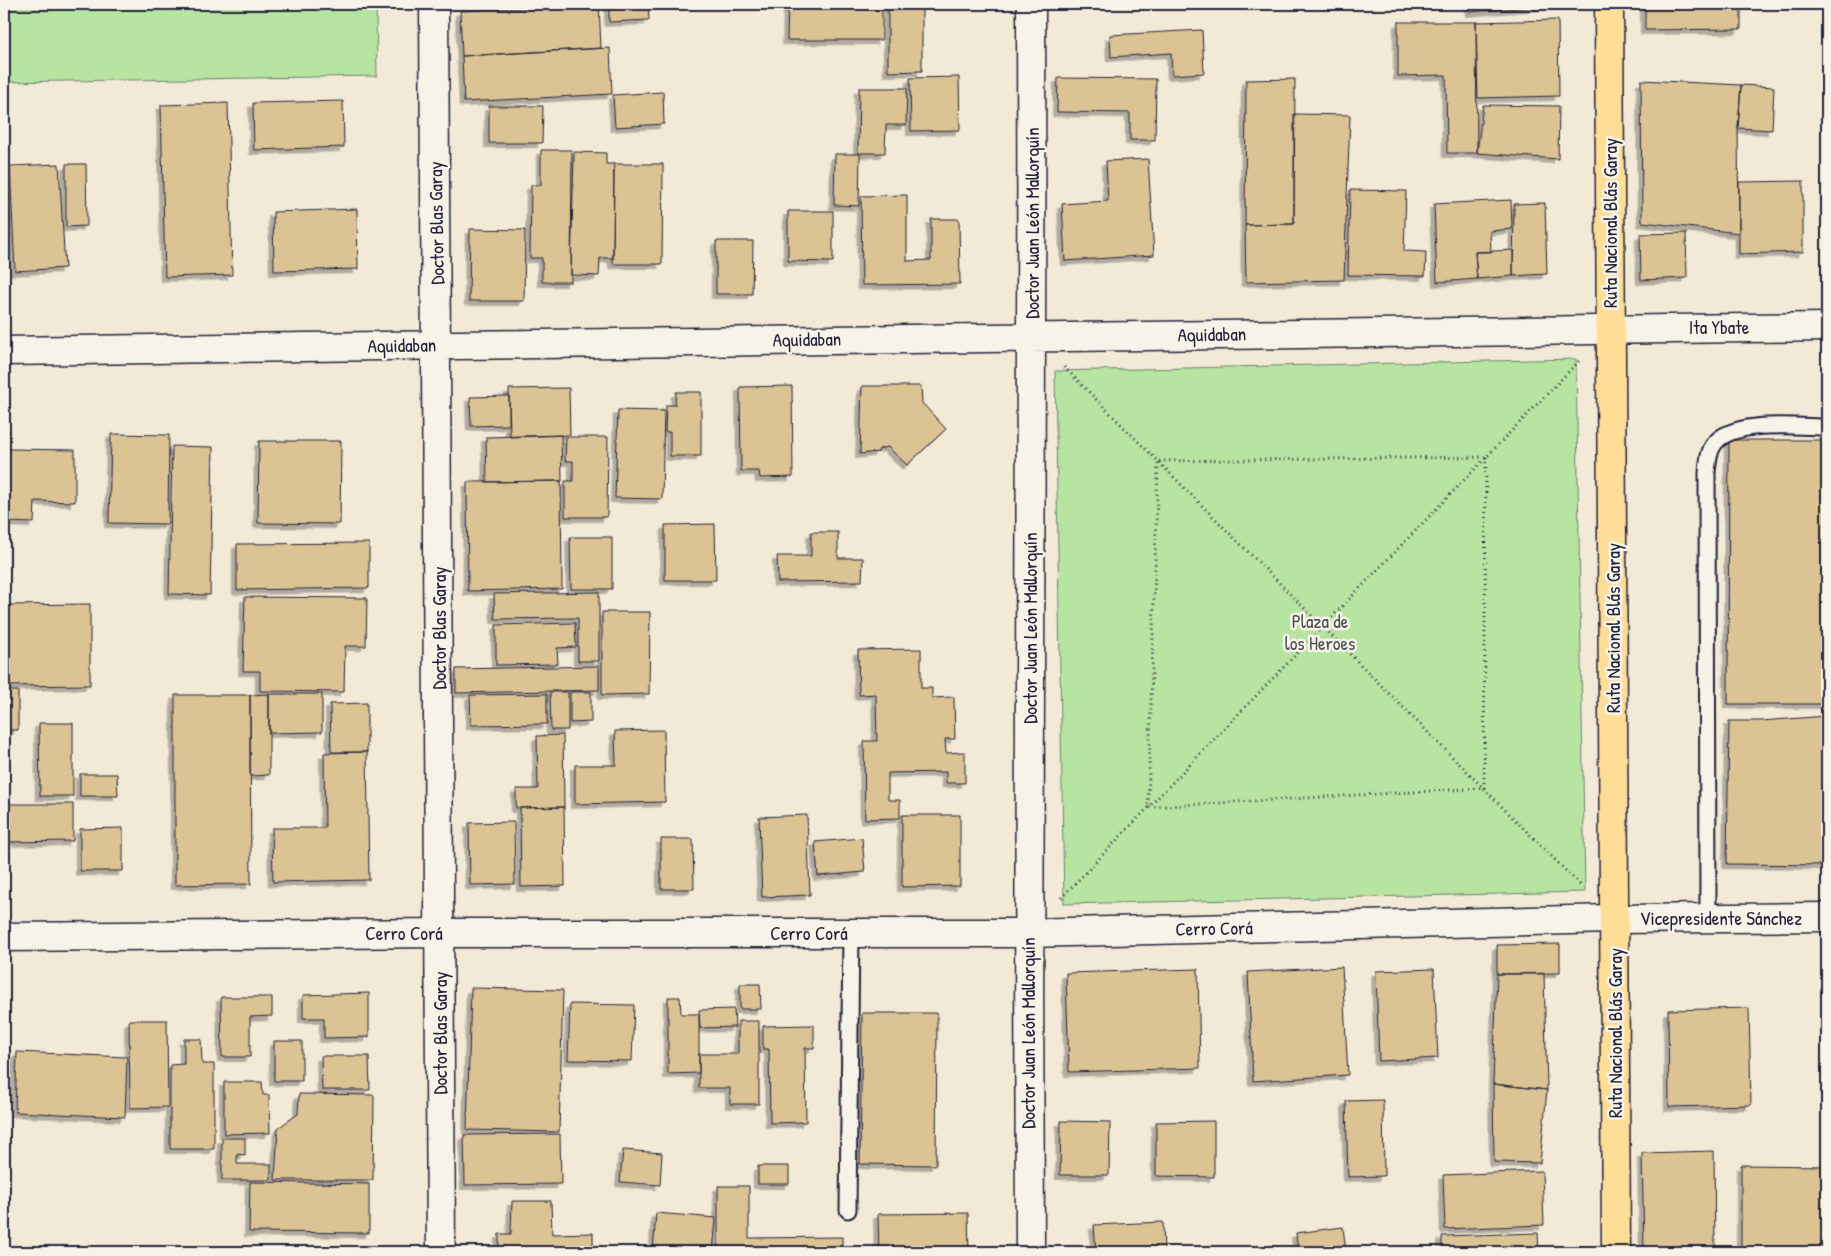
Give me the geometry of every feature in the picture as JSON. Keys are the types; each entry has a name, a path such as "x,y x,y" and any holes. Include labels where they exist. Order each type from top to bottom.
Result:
{"highway":[{"name":"Ruta Nacional Blás Garay","path":"1609,4 1616,1252"}],"street":[{"name":"Doctor Blas Garay","path":"434,4 438,344 441,1252"},
{"name":"Doctor Juan León Mallorquín","path":"1030,4 1033,336 1028,933 1030,1252"},
{"name":"Ita Ybate","path":"1611,328 1827,327"},
{"name":"Aquidaban","path":"4,351 1611,328"},
{"name":"Vicepresidente Sánchez","path":"1614,919 1827,917"},
{"name":"Cerro Corá","path":"4,936 440,932 1028,933 1614,919"}],"lane":[{"path":"1708,918 1707,473 1709,455 1714,444 1722,436 1738,429 1827,427"},
{"path":"848,1210 851,933"}],"path":[{"path":"1028,933 1611,328"},
{"path":"1033,336 1614,919"},
{"path":"1158,461 1486,457"},
{"path":"1484,788 1486,457"},
{"path":"1148,808 1158,461"},
{"path":"1148,808 1484,788"}],"green space":[{"path":"4,4 376,4 377,76 4,82"},
{"name":"Plaza de los Heroes","path":"1576,359 1585,892 1064,904 1055,371"}],"building":[{"path":"599,4 601,48 462,56 460,11"},
{"path":"609,4 648,4 649,20 609,22"},
{"path":"788,4 882,4 882,40 787,40"},
{"path":"888,4 922,4 922,71 888,72"},
{"path":"1469,4 1544,4 1544,6 1470,12"},
{"path":"1645,4 1741,4 1741,29 1645,30"},
{"path":"1558,20 1559,96 1478,98 1476,22"},
{"path":"1398,22 1476,22 1477,153 1447,153 1446,75 1398,76"},
{"path":"1202,30 1204,73 1172,75 1171,53 1111,57 1110,35"},
{"path":"610,48 612,94 464,102 462,56"},
{"path":"959,77 960,130 911,131 910,78"},
{"path":"1058,78 1156,79 1155,140 1130,140 1130,113 1057,112"},
{"path":"1295,79 1294,224 1245,225 1246,80"},
{"path":"1641,80 1741,85 1738,128 1739,233 1642,222"},
{"path":"1741,85 1774,87 1772,130 1738,128"},
{"path":"859,88 907,88 906,125 886,125 885,153 858,153"},
{"path":"663,92 664,124 615,127 613,95"},
{"path":"343,101 344,147 254,150 253,103"},
{"path":"228,103 232,275 165,277 161,105"},
{"path":"1483,105 1559,106 1558,159 1477,153"},
{"path":"489,106 543,106 542,143 489,143"},
{"path":"1294,114 1350,115 1344,280 1246,282 1245,225 1294,224"},
{"path":"541,150 572,150 571,282 542,282 542,258 530,258 531,185 541,185"},
{"path":"574,152 606,153 606,164 614,164 613,258 600,258 599,276 571,275"},
{"path":"835,154 860,154 859,206 834,205"},
{"path":"1148,159 1154,255 1065,261 1062,204 1108,201 1106,161"},
{"path":"59,164 65,268 15,271 10,166"},
{"path":"66,164 86,164 87,226 66,227"},
{"path":"614,164 663,164 662,264 613,264"},
{"path":"1803,181 1803,252 1739,254 1739,182"},
{"path":"1350,190 1406,191 1404,251 1426,252 1425,276 1348,275"},
{"path":"907,195 907,261 931,260 931,219 959,219 960,284 862,285 861,196"},
{"path":"1511,200 1512,229 1490,231 1491,252 1475,252 1477,279 1437,282 1434,204"},
{"path":"1545,203 1547,274 1513,276 1514,204"},
{"path":"357,209 358,269 274,271 273,212"},
{"path":"788,211 833,211 833,262 788,261"},
{"path":"470,229 525,230 524,301 469,301"},
{"path":"1686,233 1687,278 1641,280 1640,234"},
{"path":"716,241 753,241 752,294 716,294"},
{"path":"1513,250 1513,276 1477,279 1475,252"},
{"path":"792,386 793,477 760,478 759,471 741,471 740,387"},
{"path":"862,386 921,386 922,403 946,429 907,465 888,447 879,449 878,452 860,454"},
{"path":"569,388 570,435 510,437 509,389"},
{"path":"676,392 701,392 701,456 670,456 670,432 665,432 666,405 675,405"},
{"path":"509,396 509,425 471,426 470,397"},
{"path":"618,410 664,411 662,499 615,498"},
{"path":"111,434 169,435 168,524 109,523"},
{"path":"561,435 562,481 487,482 486,437"},
{"path":"566,437 608,437 607,517 565,517 565,481 573,481 573,461 565,461"},
{"path":"1729,440 1827,440 1827,704 1728,704"},
{"path":"259,441 341,441 340,524 258,523"},
{"path":"172,446 213,447 210,595 169,594"},
{"path":"7,449 75,450 75,502 35,501 34,523 7,522"},
{"path":"561,481 562,589 468,591 467,482"},
{"path":"715,524 716,580 665,580 665,525"},
{"path":"811,532 838,532 838,558 863,558 862,581 778,582 777,556 811,556"},
{"path":"570,537 612,537 612,589 571,589"},
{"path":"369,543 369,588 237,590 237,544"},
{"path":"599,592 599,661 578,661 578,618 495,619 494,594"},
{"path":"245,597 367,598 366,646 345,646 344,692 260,691 260,671 243,671"},
{"path":"90,604 90,685 4,686 4,605"},
{"path":"602,612 650,612 649,694 602,695"},
{"path":"575,623 576,647 557,648 558,664 496,665 496,625"},
{"path":"921,649 921,688 932,688 932,698 954,697 955,739 945,739 946,753 965,752 965,783 946,783 946,772 888,773 888,800 900,800 900,818 865,819 864,741 877,741 876,694 859,695 858,650"},
{"path":"599,666 599,690 456,693 456,669"},
{"path":"4,691 18,691 18,730 4,730"},
{"path":"550,692 568,692 568,730 551,730"},
{"path":"570,692 591,692 591,722 570,723"},
{"path":"269,694 322,694 322,732 269,733"},
{"path":"269,694 269,775 250,776 250,695"},
{"path":"547,694 547,724 471,725 470,695"},
{"path":"175,695 250,695 251,884 175,885"},
{"path":"367,703 367,752 331,752 330,704"},
{"path":"1827,716 1827,865 1727,864 1729,721 1761,721"},
{"path":"39,723 73,723 73,796 40,796"},
{"path":"664,730 665,802 575,804 575,765 616,765 615,731"},
{"path":"563,735 564,807 516,808 516,789 538,789 537,736"},
{"path":"367,752 369,880 273,882 272,828 325,828 324,753"},
{"path":"80,774 117,774 118,796 80,796"},
{"path":"4,804 73,804 73,841 4,842"},
{"path":"564,807 565,886 521,887 520,808"},
{"path":"807,815 810,895 762,897 759,817"},
{"path":"902,815 960,815 960,886 902,887"},
{"path":"514,822 515,884 470,885 469,823"},
{"path":"123,828 123,871 80,871 80,829"},
{"path":"862,838 865,872 818,876 815,842"},
{"path":"661,839 693,839 694,889 661,889"},
{"path":"1560,944 1560,973 1497,974 1497,945"},
{"path":"1342,967 1348,1075 1253,1081 1248,972"},
{"path":"1198,969 1200,1068 1069,1072 1066,973"},
{"path":"1434,969 1438,1058 1379,1061 1376,971"},
{"path":"1497,974 1544,974 1547,1090 1493,1084"},
{"path":"740,984 760,984 761,1009 740,1009"},
{"path":"471,988 563,990 559,1132 467,1130"},
{"path":"369,993 369,1037 324,1038 324,1018 303,1018 303,995"},
{"path":"221,997 272,997 272,1016 250,1017 250,1057 222,1057"},
{"path":"668,997 680,997 681,1014 699,1014 699,1073 668,1074"},
{"path":"570,1004 634,1005 632,1061 568,1060"},
{"path":"1749,1008 1751,1105 1669,1107 1668,1010"},
{"path":"734,1009 735,1027 700,1028 699,1010"},
{"path":"862,1013 937,1013 936,1165 860,1164"},
{"path":"129,1020 167,1020 168,1107 130,1108"},
{"path":"738,1021 759,1021 759,1104 730,1104 730,1088 699,1088 699,1054 738,1054"},
{"path":"814,1025 814,1048 805,1048 806,1122 770,1123 769,1049 763,1049 763,1026"},
{"path":"184,1039 201,1039 202,1064 214,1064 214,1149 170,1149 170,1065 184,1064"},
{"path":"274,1041 302,1041 302,1081 274,1081"},
{"path":"17,1052 127,1057 125,1117 15,1112"},
{"path":"321,1056 369,1056 370,1090 322,1090"},
{"path":"224,1082 262,1082 263,1095 269,1095 270,1133 224,1134"},
{"path":"1493,1084 1547,1090 1540,1163 1494,1162"},
{"path":"299,1094 374,1095 373,1180 275,1180 278,1128 298,1114"},
{"path":"1383,1100 1384,1176 1348,1177 1346,1101"},
{"path":"1061,1121 1110,1122 1109,1175 1060,1175"},
{"path":"1214,1121 1214,1177 1156,1176 1156,1122"},
{"path":"560,1134 561,1184 465,1185 464,1135"},
{"path":"222,1138 245,1138 245,1155 237,1154 237,1164 271,1164 271,1180 222,1180"},
{"path":"623,1150 662,1153 660,1185 620,1182"},
{"path":"1714,1151 1715,1252 1644,1252 1642,1153"},
{"path":"1741,1165 1827,1166 1827,1252 1741,1252"},
{"path":"758,1166 789,1166 789,1184 758,1184"},
{"path":"1542,1171 1544,1225 1445,1229 1443,1175"},
{"path":"250,1182 369,1184 369,1233 249,1232"},
{"path":"718,1186 749,1186 749,1238 842,1237 842,1252 718,1252"},
{"path":"512,1201 551,1201 552,1234 593,1233 593,1252 499,1252 499,1234 511,1234"},
{"path":"656,1213 716,1218 713,1252 653,1252"},
{"path":"968,1213 969,1252 879,1252 878,1214"},
{"path":"1163,1222 1164,1252 1096,1252 1094,1225"},
{"path":"1343,1227 1346,1252 1298,1252 1296,1233"},
{"path":"1538,1233 1539,1252 1442,1252 1442,1236"}]}
